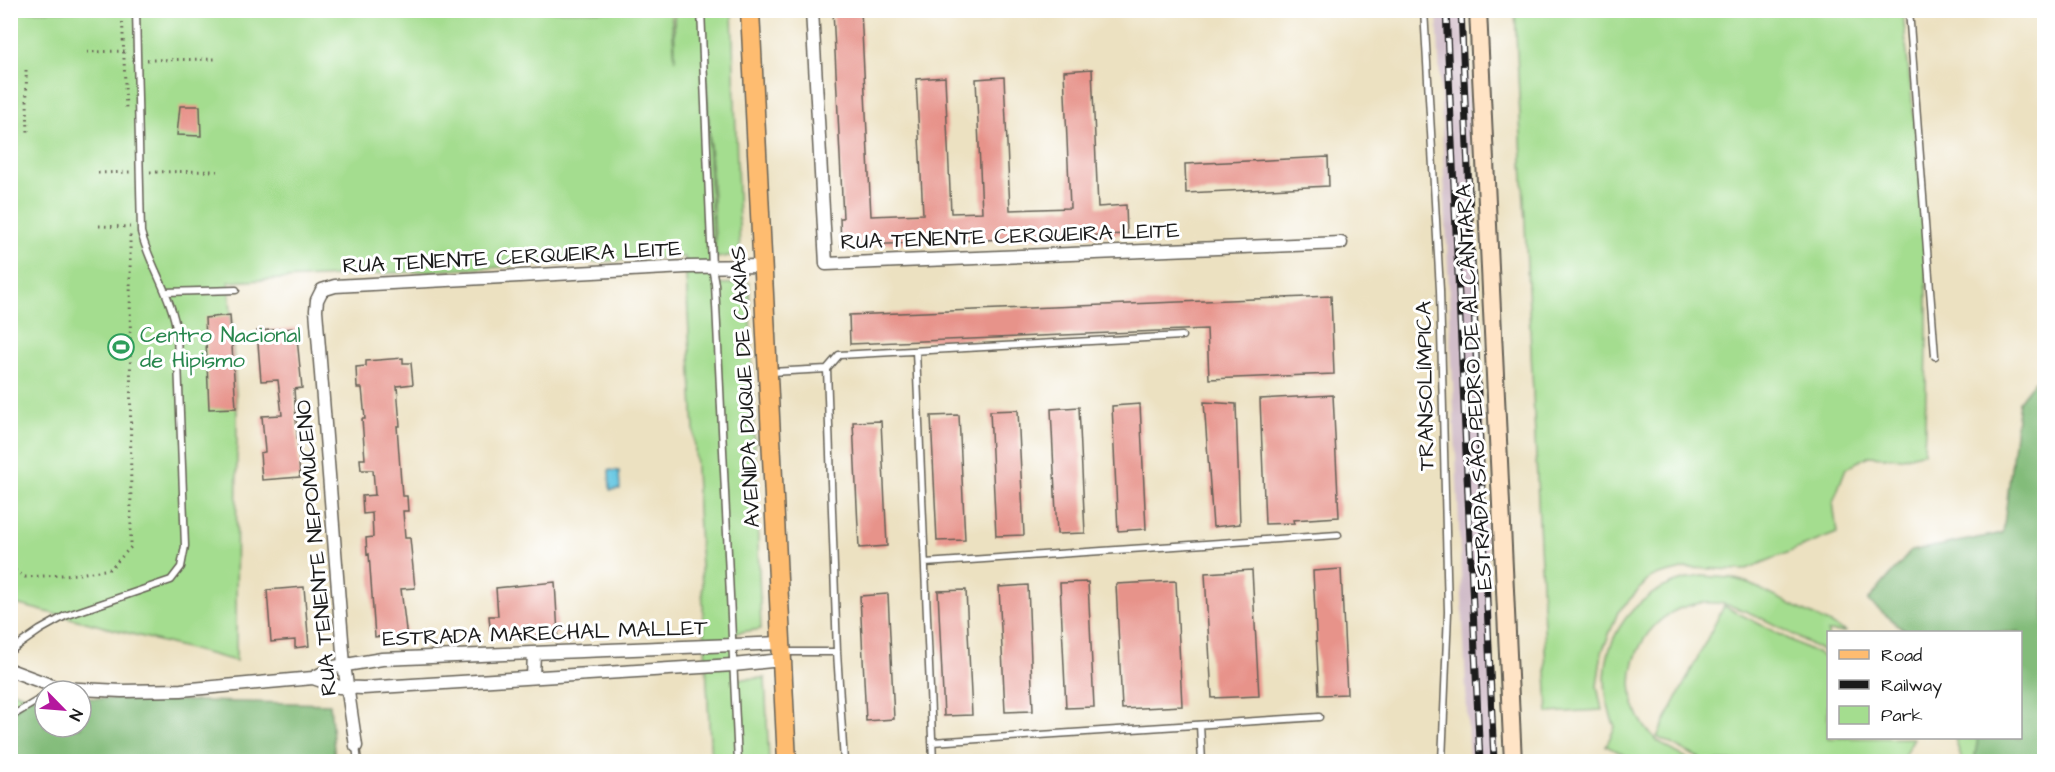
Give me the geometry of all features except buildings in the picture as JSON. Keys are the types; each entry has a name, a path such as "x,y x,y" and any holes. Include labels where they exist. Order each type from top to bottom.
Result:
{"main road":[{"name":"AVENIDA DUQUE DE CAXIAS","path":"750,10 787,762"}],"street":[{"name":"RUA TENENTE CERQUEIRA LEITE","path":"812,10 826,264 1341,243"},
{"name":"ESTRADA SÃO PEDRO DE ALCÂNTARA","path":"1478,10 1513,762"},
{"name":"RUA TENENTE CERQUEIRA LEITE","path":"316,310 317,300 322,290 335,285 762,266"},
{"name":"RUA TENENTE NEPOMUCENO","path":"316,310 344,665 356,746"},
{"name":"ESTRADA MARECHAL MALLET","path":"93,691 181,690 313,678 334,667 382,659 732,645 782,652"},
{"name":"ESTRADA MARECHAL MALLET","path":"313,678 329,685 347,688 733,665 782,652"},
{"path":"534,653 534,676"},
{"name":"ESTRADA MARECHAL MALLET","path":"10,670 33,680"}],"lane":[{"path":"10,651 65,616 171,580 182,567 185,546 177,333 175,316 144,247 141,232 136,10"},
{"path":"701,10 738,762"},
{"name":"TRANSOLÍMPICA","path":"1424,10 1440,290 1448,612 1442,762"},
{"path":"1909,10 1935,356"},
{"path":"165,292 236,290"},
{"path":"844,762 837,652 827,369 838,355 1182,336"},
{"path":"916,351 933,762"},
{"path":"768,372 827,369"},
{"path":"925,563 1338,535"},
{"path":"782,652 837,652"},
{"path":"10,717 33,703"},
{"path":"933,742 1319,717"},
{"path":"1200,725 1202,762"},
{"path":"356,746 358,762"}],"path":[{"path":"122,10 127,117"},
{"path":"87,52 124,51 138,47"},
{"path":"137,60 218,59"},
{"path":"26,70 28,134"},
{"path":"128,161 129,182"},
{"path":"98,173 217,171"},
{"path":"10,567 25,577 79,574 110,569 131,547 130,218"},
{"path":"99,226 130,227"}],"shaded area":[{"path":"1437,11 1466,11 1496,761 1469,761"}],"green space":[{"name":"Centro Nacional de Hipismo","path":"10,11 671,11 675,60 674,11 702,11 715,284 749,283 761,629 735,633 737,679 765,678 769,761 711,761 685,257 229,282 237,412 236,661 16,604 11,600"},
{"path":"703,11 732,11 740,254 716,258"},
{"path":"1515,11 1903,11 1926,245 1927,334 1924,452 1903,458 1868,456 1846,468 1833,502 1837,533 1744,570 1686,568 1651,577 1618,612 1602,652 1597,686 1602,710 1548,713"},
{"path":"2044,369 2044,761 1974,761 1978,739 2022,739 2022,631 1906,631 1868,601 1911,551 2003,533 2019,401"},
{"path":"1702,576 1731,578 1746,582 1844,631 1827,631 1827,653 1773,624 1729,605 1692,604 1672,612 1655,626 1642,643 1634,663 1631,684 1635,706 1645,727 1667,747 1693,761 1637,761 1606,746 1615,727 1607,701 1605,675 1609,651 1619,629 1633,609 1652,594 1675,582"},
{"path":"1724,606 1827,658 1827,739 1913,739 1901,761 1705,761 1657,737"},
{"path":"11,690 26,696 11,715"},
{"path":"26,696 33,696 33,739 93,739 93,698 330,704 335,761 11,762 11,715"},
{"path":"1955,739 1983,739 1988,761 1962,761"}],"water":[{"path":"609,470 619,471 620,489 610,490"}],"railway":[{"path":"1446,10 1480,762"},
{"path":"1461,10 1494,762"}],"place":[{"name":"Centro Nacional de Hipismo","path":"121,347"}]}
